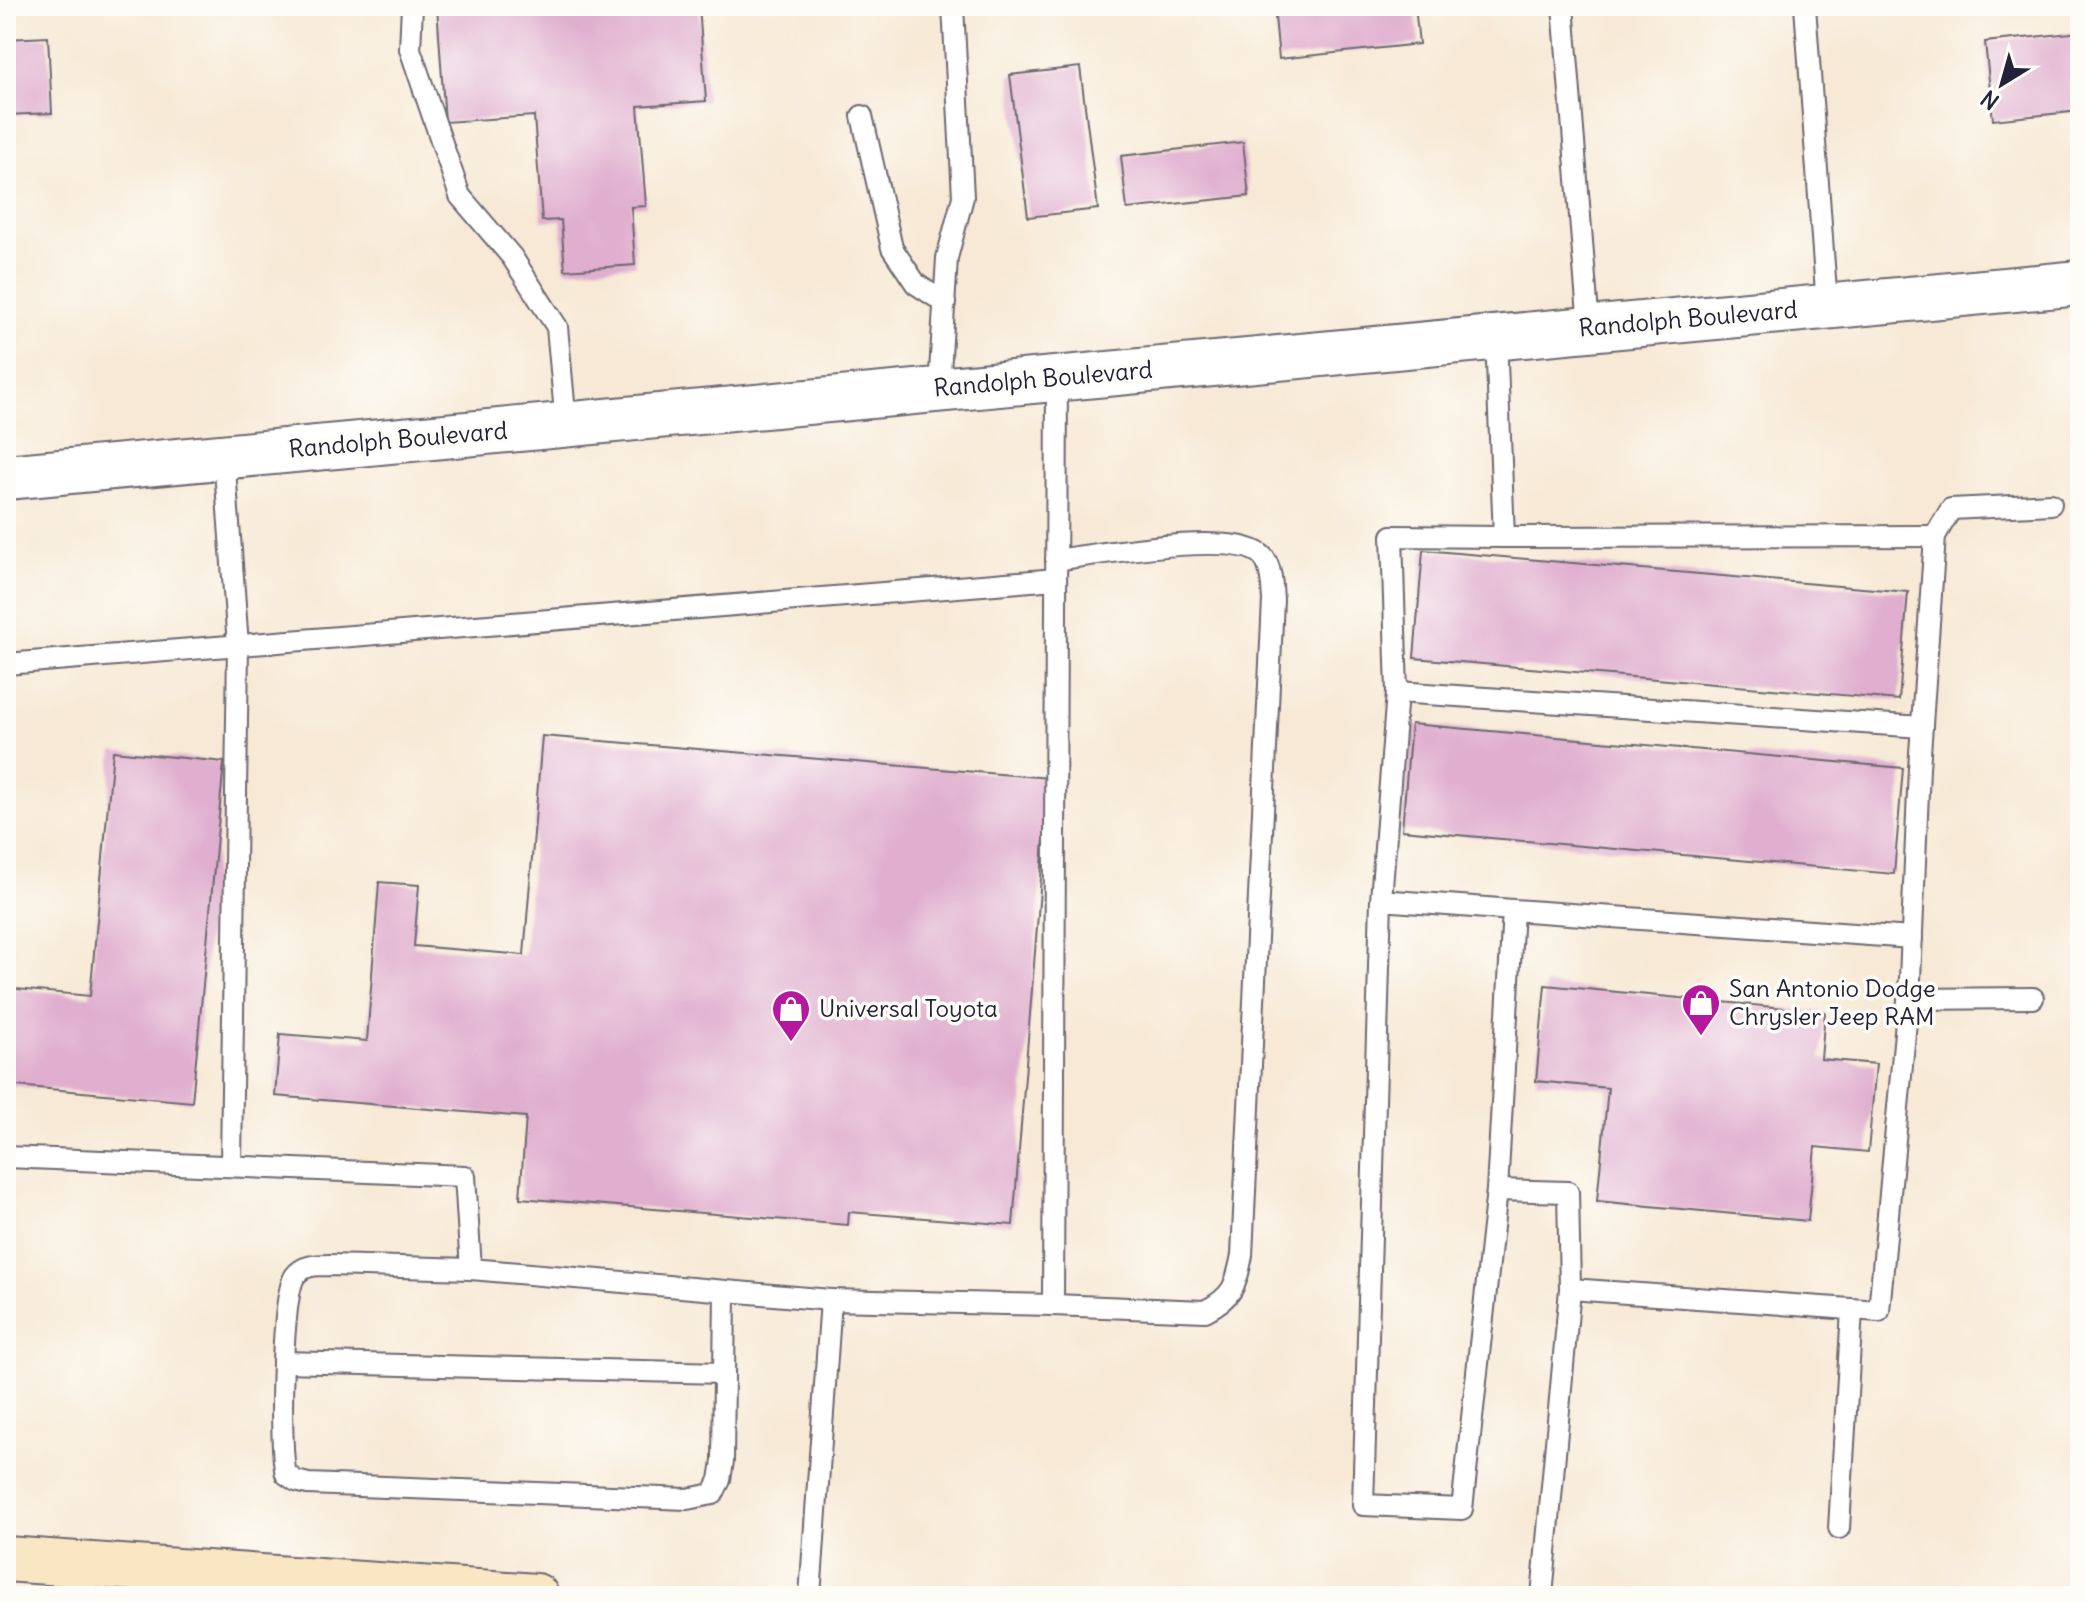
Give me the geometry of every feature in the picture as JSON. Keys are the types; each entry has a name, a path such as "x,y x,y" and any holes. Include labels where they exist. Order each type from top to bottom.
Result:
{"main road":[{"path":"6,1559 536,1596"}],"street":[{"name":"Randolph Boulevard","path":"6,477 2080,283"}],"lane":[{"path":"412,6 410,49 460,196 512,257 557,327 566,424"},
{"path":"939,389 947,258 963,197 953,6"},
{"path":"1563,6 1589,328"},
{"path":"1805,6 1827,306"},
{"path":"862,116 892,248 916,284 945,303"},
{"path":"1496,337 1504,537"},
{"path":"1053,1305 1057,378"},
{"path":"224,456 238,645 231,1165"},
{"path":"1570,1289 1879,1311 1908,999 1935,536 1951,509 2051,504"},
{"path":"1513,910 1497,1190 1462,1509 1363,1505 1381,900 1397,692 1392,536 1935,536"},
{"path":"6,664 1056,570 1216,542 1244,545 1263,557 1271,577 1273,600 1242,1255 1236,1283 1224,1301 1205,1311 831,1300 471,1269 309,1266 294,1277 288,1298 284,1362 283,1462 286,1474 296,1481 687,1499 713,1494 720,1480 725,1291"},
{"path":"1397,692 1922,727"},
{"path":"1381,900 1912,938"},
{"path":"1908,999 2033,998"},
{"path":"6,1157 465,1176 471,1269"},
{"path":"1497,1190 1568,1192 1570,1289 1542,1596"},
{"path":"810,1596 831,1300"},
{"path":"1839,1528 1852,1310"},
{"path":"284,1362 723,1373"}],"building":[{"path":"437,6 699,6 706,101 638,106 646,206 631,207 635,265 565,270 561,220 542,221 534,116 445,122"},
{"path":"1274,6 1415,6 1419,44 1279,59"},
{"path":"2080,32 2080,111 1993,120 1985,42"},
{"path":"48,37 52,113 6,115 6,39"},
{"path":"1080,67 1098,209 1028,217 1010,75"},
{"path":"1243,142 1249,196 1127,209 1121,156"},
{"path":"1423,550 1908,592 1899,700 1414,658"},
{"path":"1411,724 1903,768 1894,874 1402,830"},
{"path":"542,736 1049,778 1013,1225 849,1212 848,1225 520,1198 526,1117 275,1096 280,1034 367,1041 379,882 419,885 414,946 524,955"},
{"path":"113,751 224,762 192,1102 6,1085 6,988 90,996"},
{"path":"1545,985 1825,1012 1821,1059 1876,1064 1868,1152 1815,1147 1808,1221 1597,1201 1608,1088 1536,1081"}],"place":[{"name":"San Antonio Dodge Chrysler Jeep RAM","path":"1701,1037"},
{"name":"Universal Toyota","path":"791,1043"}]}
